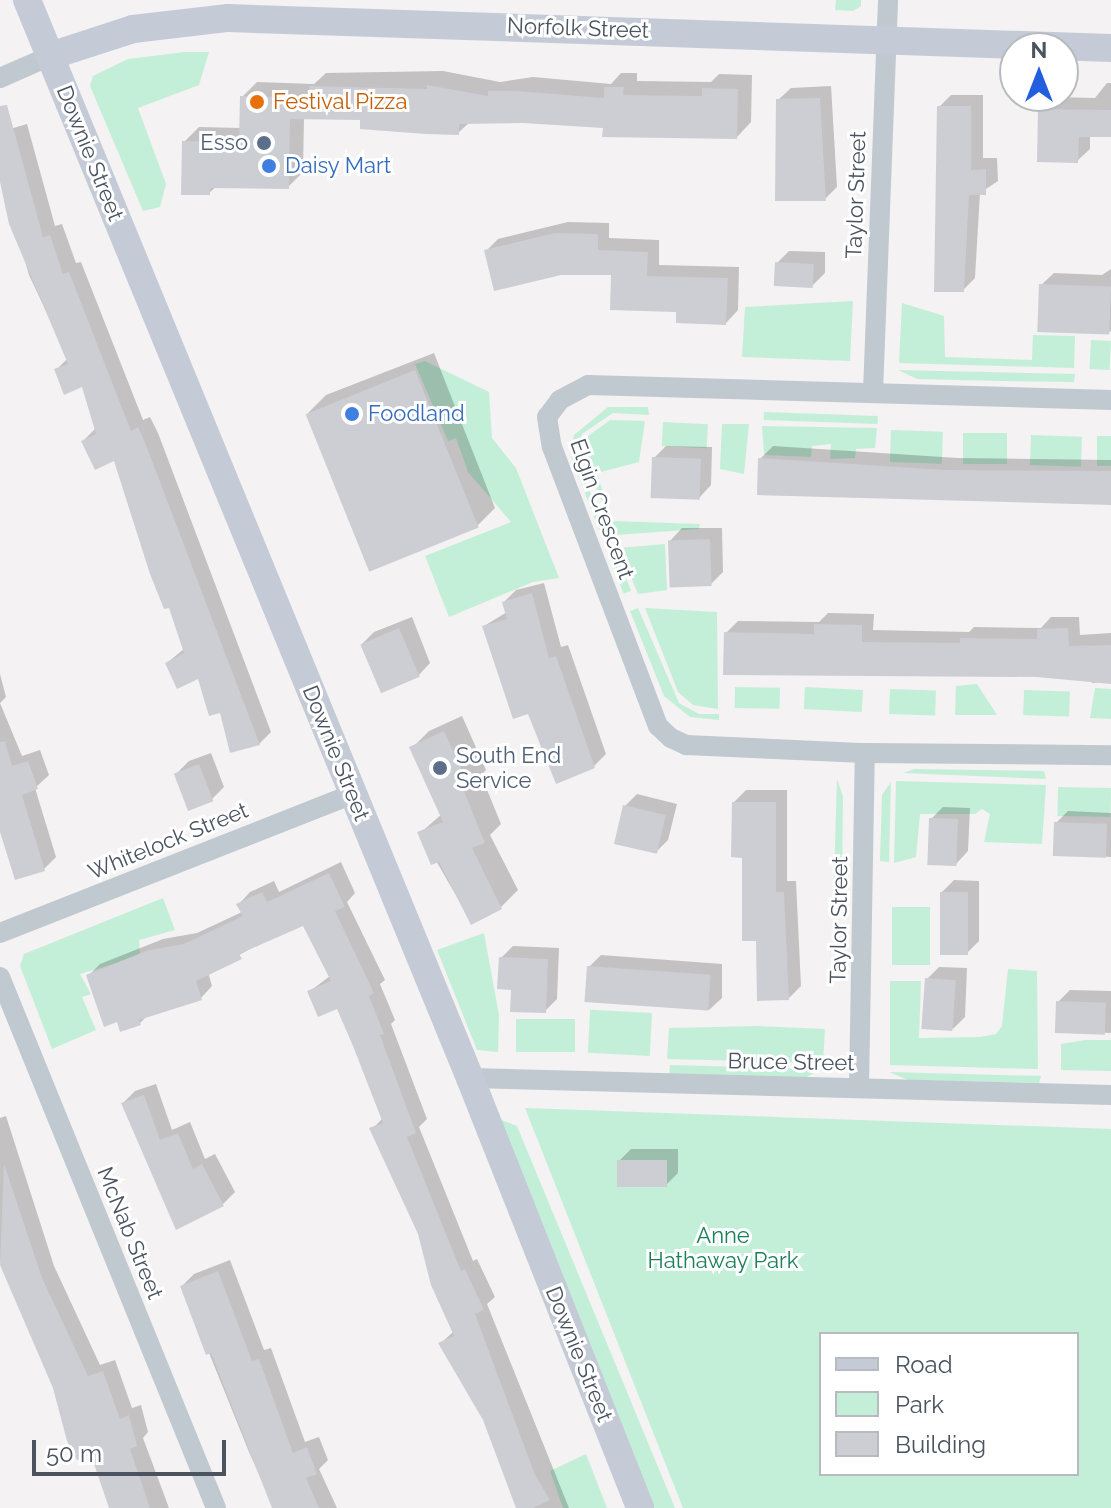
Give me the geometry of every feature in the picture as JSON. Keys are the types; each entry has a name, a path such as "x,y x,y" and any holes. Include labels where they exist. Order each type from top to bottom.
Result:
{"main road":[{"name":"Downie Street","path":"27,0 470,1078 640,1508"},
{"name":"Norfolk Street","path":"50,56 133,29 228,18 1111,48"}],"street":[{"name":"Taylor Street","path":"873,392 888,0"},
{"path":"0,78 50,56"},
{"name":"Elgin Crescent","path":"1111,400 588,385 560,400 547,417 552,447 658,726 686,745 865,753 1111,755"},
{"name":"Taylor Street","path":"859,1087 865,753"},
{"name":"Whitelock Street","path":"0,933 353,794"},
{"name":"McNab Street","path":"0,977 216,1508"},
{"name":"Bruce Street","path":"470,1078 1111,1095"}],"green space":[{"path":"836,0 861,0 861,6 853,11 835,10"},
{"path":"209,52 199,85 138,108 166,184 160,207 143,211 90,86 93,76 128,59"},
{"path":"853,301 850,361 742,357 745,307"},
{"path":"902,303 944,316 945,357 1032,360 1033,335 1075,336 1074,368 899,363"},
{"path":"1091,340 1111,341 1109,370 1089,369"},
{"path":"425,361 489,392 492,438 516,468 559,578 533,582 449,617 425,556 511,522 468,472 456,438 448,441 415,364"},
{"path":"898,370 1075,374 1074,382 1001,381 917,379"},
{"path":"608,407 648,407 649,415 613,413 582,434 576,457 608,537 601,535 571,457 574,435"},
{"path":"764,412 878,416 878,424 764,420"},
{"path":"610,420 645,421 639,462 597,473 612,521 700,524 699,529 616,535 583,456 588,436"},
{"path":"663,422 708,424 707,448 662,446"},
{"path":"722,424 749,424 744,474 720,469"},
{"path":"762,426 877,428 875,448 856,449 855,458 830,459 831,444 812,446 811,457 764,455"},
{"path":"891,430 943,432 942,464 890,462"},
{"path":"963,433 1007,433 1007,464 963,464"},
{"path":"1031,435 1082,437 1081,467 1030,465"},
{"path":"1097,436 1111,436 1111,466 1097,466"},
{"path":"665,544 667,590 638,594 619,548"},
{"path":"615,551 631,591 624,594 608,554"},
{"path":"638,608 679,703 699,714 719,714 719,720 690,717 664,696 630,611"},
{"path":"645,608 717,612 718,709 693,705 678,692"},
{"path":"977,684 997,715 955,715 956,686"},
{"path":"735,687 780,688 780,709 735,708"},
{"path":"805,687 863,690 862,712 804,709"},
{"path":"1095,688 1111,689 1111,719 1090,718"},
{"path":"890,689 936,691 935,716 889,714"},
{"path":"1024,690 1070,692 1069,717 1023,715"},
{"path":"914,769 1044,771 1046,779 903,773"},
{"path":"837,779 843,796 842,877 834,878"},
{"path":"896,781 1046,785 1042,844 984,842 990,814 982,809 975,814 920,814 916,857 894,863"},
{"path":"891,782 889,862 880,861 882,795"},
{"path":"1058,787 1111,788 1110,817 1057,816"},
{"path":"163,898 175,930 139,940 140,956 80,974 91,994 82,997 96,1030 52,1049 20,966 24,954"},
{"path":"892,907 930,907 930,965 892,965"},
{"path":"484,933 499,1015 498,1052 477,1050 437,950"},
{"path":"1008,969 1037,971 1038,1069 890,1065 890,981 921,981 919,1038 980,1037 996,1034 1002,1026"},
{"path":"590,1010 652,1013 650,1056 588,1053"},
{"path":"516,1019 575,1019 575,1052 516,1052"},
{"path":"758,1026 825,1029 823,1063 667,1059 669,1028"},
{"path":"1111,1040 1111,1071 1061,1070 1061,1044"},
{"path":"670,1065 821,1069 805,1078 669,1075"},
{"path":"889,1072 1041,1076 1039,1083 908,1080"},
{"name":"Anne Hathaway Park","path":"525,1108 1111,1129 1111,1508 683,1508"},
{"path":"497,1118 517,1126 675,1508 651,1508"},
{"path":"586,1454 607,1508 563,1508 550,1471"}],"building":[{"path":"427,85 488,96 488,91 517,91 604,98 604,87 624,87 623,95 702,96 702,88 738,89 737,139 602,137 603,128 523,123 459,124 459,135 426,134 360,129 360,120 290,119 289,189 210,188 210,195 181,195 182,141 239,142 240,96 309,98 309,86 427,89"},
{"path":"820,98 826,201 775,201 776,99"},
{"path":"7,105 43,237 50,235 63,274 69,272 131,431 138,427 146,445 260,745 230,753 220,713 209,716 198,679 177,689 165,663 184,653 169,608 164,609 150,574 114,461 95,470 81,441 96,434 82,387 64,395 54,369 68,364 9,224 0,182 0,106"},
{"path":"937,106 971,106 971,170 986,169 986,195 969,195 964,292 934,292"},
{"path":"1111,110 1111,137 1079,137 1078,163 1037,162 1038,112"},
{"path":"555,233 598,234 598,250 648,252 647,276 728,278 726,325 676,323 676,312 610,310 611,275 561,275 494,291 484,250"},
{"path":"775,262 814,264 813,288 774,286"},
{"path":"1039,284 1111,287 1109,334 1037,332"},
{"path":"415,370 479,528 369,572 306,414"},
{"path":"652,457 701,459 700,500 651,498"},
{"path":"758,458 945,470 1111,471 1111,505 757,495"},
{"path":"710,539 712,586 670,587 668,540"},
{"path":"532,593 549,658 556,656 595,768 556,784 528,714 513,719 482,626 507,619 502,602"},
{"path":"814,624 862,625 862,642 960,643 960,638 1037,639 1037,629 1068,628 1069,646 1111,645 1111,684 1037,677 723,675 724,632 814,634"},
{"path":"399,628 420,677 381,693 360,644"},
{"path":"444,731 470,788 464,791 485,843 472,848 502,909 471,925 439,862 431,865 417,832 443,822 409,747"},
{"path":"5,741 12,766 28,761 38,789 22,795 45,871 15,880 0,832 0,742"},
{"path":"199,764 213,801 188,811 174,774"},
{"path":"732,802 776,802 776,892 784,892 789,1000 757,1001 756,941 742,941 742,858 731,857"},
{"path":"623,805 666,815 657,854 614,844"},
{"path":"929,818 958,819 956,866 927,865"},
{"path":"1054,822 1107,824 1106,858 1053,856"},
{"path":"329,873 345,907 335,911 374,993 369,996 384,1034 380,1035 416,1133 407,1137 461,1271 465,1269 484,1310 475,1314 535,1475 550,1500 533,1508 516,1508 483,1420 438,1343 454,1336 431,1285 418,1234 369,1128 383,1123 353,1046 337,1009 318,1017 307,991 331,981 303,926 239,954 242,959 196,981 202,1000 139,1020 141,1025 120,1032 117,1022 104,1027 86,975 149,950 184,944 243,916 236,904 262,892 267,902"},
{"path":"940,892 968,892 968,955 940,955"},
{"path":"499,957 548,959 546,1013 510,1012 511,990 497,989"},
{"path":"587,966 711,975 708,1011 584,1002"},
{"path":"925,978 956,980 952,1031 921,1029"},
{"path":"1056,1001 1106,1003 1105,1035 1055,1033"},
{"path":"144,1095 160,1140 178,1133 193,1169 202,1164 224,1206 176,1230 121,1103"},
{"path":"617,1160 667,1160 667,1187 617,1187"},
{"path":"4,1164 42,1278 88,1376 103,1371 120,1419 129,1415 137,1446 130,1449 150,1508 109,1508 91,1455 77,1460 67,1441 53,1388 0,1265"},
{"path":"218,1271 252,1361 259,1359 293,1453 307,1447 317,1474 306,1478 319,1508 272,1508 211,1353 206,1355 180,1286"}],"place":[{"name":"Festival Pizza","path":"257,102"},
{"name":"Esso","path":"264,143"},
{"name":"Daisy Mart","path":"269,166"},
{"name":"Foodland","path":"352,414"},
{"name":"South End Service","path":"440,768"}]}
